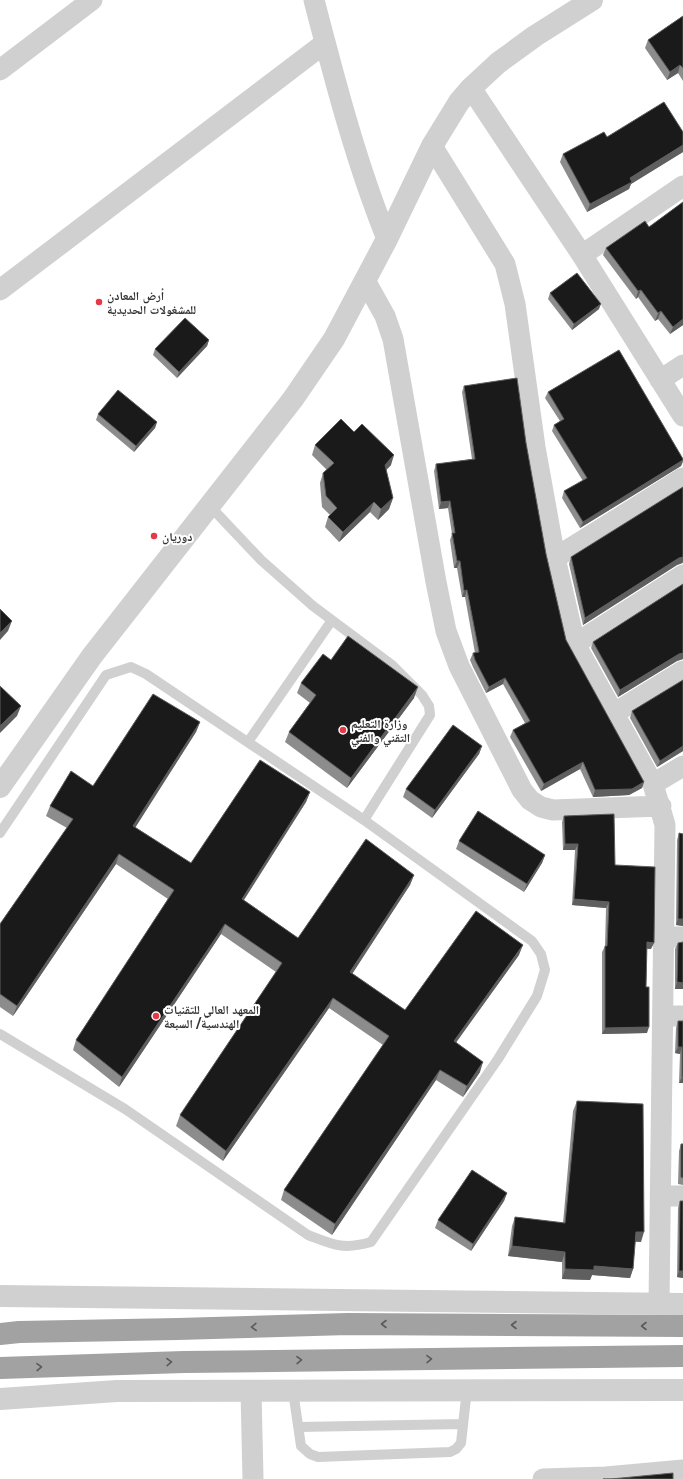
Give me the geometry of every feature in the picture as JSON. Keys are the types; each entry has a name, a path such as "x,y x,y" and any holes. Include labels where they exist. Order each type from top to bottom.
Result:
{"highway":[{"path":"0,1334 19,1332 348,1324 683,1326"},
{"path":"0,1368 184,1362 683,1356"}],"street":[{"path":"0,70 92,0"},
{"path":"314,0 370,198 387,239"},
{"path":"0,787 92,656 150,585 209,505 292,399 334,339 366,282 432,146 459,102 471,88 498,63 535,36 592,0"},
{"path":"0,290 325,42"},
{"path":"471,88 582,255 683,416"},
{"path":"432,146 495,246 505,264 511,284 535,447 555,558 575,644 653,784 670,819 674,937 673,1016 660,1196 659,1304"},
{"path":"582,255 683,186"},
{"path":"366,282 385,316 393,338 436,582 452,650 458,666 515,777 530,800 541,807 553,810 670,819"},
{"path":"660,380 683,365"},
{"path":"555,558 683,478"},
{"path":"575,644 683,575"},
{"path":"613,714 683,671"},
{"path":"653,784 683,766"},
{"path":"660,1196 683,1196"},
{"path":"0,1296 683,1304"},
{"path":"0,1399 117,1390 683,1390"},
{"path":"251,1391 254,1479"},
{"path":"543,1479 683,1470"}],"lane":[{"path":"209,505 261,560 332,620 392,665 422,694 429,706 430,715 364,820"},
{"path":"248,742 332,620"},
{"path":"0,833 106,675 131,667 146,674 364,820 532,941 541,954 545,970 537,996 498,1059 371,1242 355,1247 336,1246 308,1236 125,1109 0,1034"},
{"path":"293,1391 301,1446 310,1454 318,1456 450,1452 456,1449 460,1443 467,1390"},
{"path":"298,1427 463,1424"}],"building":[{"path":"683,16 683,68 680,65 670,72 648,40"},
{"path":"664,102 683,132 683,145 630,178 632,182 590,204 563,154 604,132 607,137"},
{"path":"683,202 683,319 673,327 661,311 658,313 641,290 638,291 606,248 645,221 649,227"},
{"path":"577,273 601,304 574,324 550,293"},
{"path":"185,318 209,340 179,372 155,349"},
{"path":"619,350 683,460 583,522 564,491 587,478 554,425 564,419 548,392"},
{"path":"517,378 526,443 546,554 566,640 644,782 632,789 595,790 583,762 544,784 513,730 530,721 505,678 489,687 473,653 479,652 467,590 464,591 460,561 457,561 452,533 455,533 450,501 441,502 436,464 475,459 464,386"},
{"path":"118,390 157,422 136,446 98,414"},
{"path":"341,419 354,432 362,424 394,455 385,465 393,498 381,509 374,502 343,532 328,517 337,508 326,496 323,473 334,463 315,445"},
{"path":"683,487 683,557 679,558 585,618 571,557"},
{"path":"683,584 683,653 620,690 593,642"},
{"path":"0,609 12,621 0,633"},
{"path":"348,636 418,687 351,778 289,732 316,695 301,683 323,654 331,660"},
{"path":"683,680 683,746 660,761 632,711"},
{"path":"0,686 21,706 0,726"},
{"path":"153,694 200,722 133,826 191,863 260,760 310,792 242,899 298,938 366,839 414,875 350,972 405,1010 476,911 523,945 454,1041 483,1062 467,1086 440,1070 335,1224 284,1190 389,1036 333,998 226,1151 180,1115 282,963 225,924 122,1077 76,1040 174,890 119,854 17,1006 0,994 0,924 73,819 50,806 71,771 93,786"},
{"path":"453,725 482,746 435,810 406,789"},
{"path":"478,811 545,855 527,884 459,841"},
{"path":"614,814 615,865 655,867 654,943 647,942 646,987 649,987 649,1027 605,1028 605,946 607,946 609,902 574,899 578,844 565,844 564,816"},
{"path":"679,833 683,834 683,919 678,919"},
{"path":"683,942 683,983 677,982 678,943"},
{"path":"678,1021 683,1021 683,1077 682,1047 678,1047"},
{"path":"577,1101 643,1104 644,1232 636,1232 633,1269 594,1266 594,1270 565,1269 565,1252 512,1246 515,1217 565,1223"},
{"path":"681,1144 683,1144 683,1178 681,1177"},
{"path":"472,1170 507,1193 473,1244 438,1220"},
{"path":"680,1201 683,1201 683,1271 679,1271"},
{"path":"673,1473 673,1479 611,1479"}],"place":[{"name":"أرض المعادن للمشغولات الحديدية","path":"99,302"},
{"name":"دوريان","path":"154,536"},
{"name":"وزارة التعليم التقني والفني","path":"343,730"},
{"name":"المعهد العالي للتقنيات الهندسية/ السبعة","path":"156,1016"}]}
